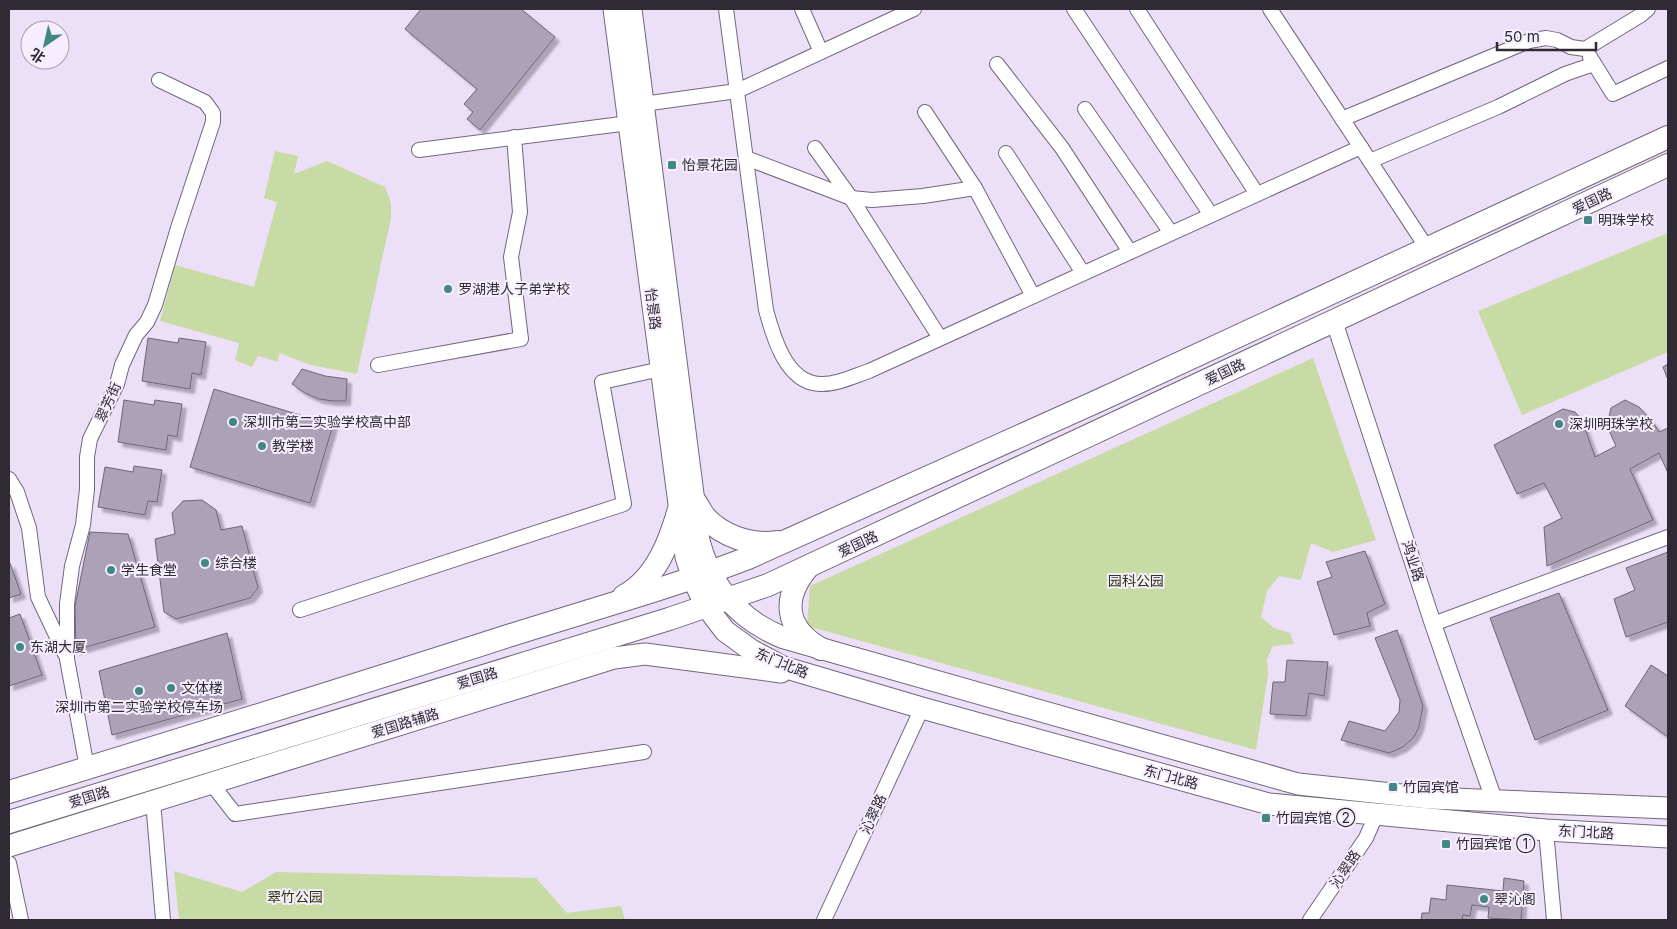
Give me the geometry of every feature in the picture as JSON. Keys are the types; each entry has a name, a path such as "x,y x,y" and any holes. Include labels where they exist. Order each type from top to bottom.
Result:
{"highway":[{"name":"爱国路","path":"9,792 289,706 613,602 702,576 748,558 1091,404 1668,137"},
{"name":"爱国路","path":"9,822 706,606 768,585 1668,165"},
{"path":"613,602 636,588 653,568 686,504 720,529 735,537 767,544 786,541"},
{"path":"808,567 798,578 793,589 790,612 794,624 801,635 821,649"}],"main road":[{"name":"怡景路","path":"614,9 661,369 686,504"},
{"name":"怡景路","path":"631,9 686,504 685,552 702,576 728,599"},
{"name":"怡景路","path":"702,576 706,606"},
{"name":"东门北路","path":"728,599 746,618 765,631 821,649 1298,784 1430,798 1668,808"},
{"name":"东门北路","path":"706,606 725,631 743,645 783,667 922,708 1269,804 1546,830 1668,837"},
{"name":"爱国路辅路","path":"9,846 614,658 630,655 661,656 809,675"}],"street":[{"path":"726,9 766,310 777,346 788,365 808,382 820,384 839,381 869,371 1360,147"},
{"path":"802,9 821,52"},
{"path":"643,104 737,91 914,9"},
{"path":"1074,9 1211,215"},
{"path":"1137,9 1257,194"},
{"path":"1270,9 1427,248"},
{"path":"1342,119 1528,41 1546,38 1557,40 1571,47 1586,49 1648,9"},
{"path":"1586,49 1613,94 1668,68"},
{"path":"997,64 1062,148 1130,252"},
{"path":"1370,161 1498,107 1565,74 1594,64"},
{"name":"翠芳街","path":"87,768 67,659 67,604 72,566 83,525 87,489 87,456 90,439 117,384 122,365 136,335 147,322 155,305 213,122 213,113 204,102 159,80"},
{"path":"1086,109 1171,233"},
{"path":"925,112 975,188 1033,296"},
{"path":"419,150 629,123"},
{"path":"378,365 520,339 511,257 520,212 514,137"},
{"path":"816,148 851,198 940,338"},
{"path":"1006,153 1083,273"},
{"path":"746,158 851,198 872,200 923,196 975,188"},
{"name":"鸿业路","path":"1334,321 1494,800"},
{"path":"300,610 624,504 602,382 661,369"},
{"path":"9,479 17,492 29,528 38,597 67,659"},
{"path":"1434,624 1668,537"},
{"name":"沁翠路","path":"824,920 922,708"},
{"path":"211,783 235,814 644,752"},
{"path":"153,801 163,920"},
{"name":"沁翠路","path":"1310,920 1366,838 1376,815"},
{"path":"1546,830 1554,920"},
{"path":"9,863 13,905 21,920"}],"green space":[{"path":"275,151 298,156 294,174 327,161 385,187 391,203 391,218 357,374 311,365 279,353 278,362 258,356 252,367 235,360 239,343 160,321 175,265 254,287 277,202 264,198"},
{"path":"1668,233 1668,352 1522,415 1478,311"},
{"name":"园科公园","path":"1313,358 1376,540 1333,552 1311,543 1301,580 1279,576 1267,591 1261,617 1274,628 1290,633 1294,644 1273,646 1267,659 1268,675 1256,750 807,626 810,586"},
{"name":"翠竹公园","path":"174,871 242,892 276,872 536,878 567,913 621,906 625,920 179,920"}],"building":[{"path":"421,9 521,9 555,37 480,130 467,119 473,112 464,104 477,89 405,29"},
{"path":"148,338 178,343 179,338 206,342 201,375 192,373 190,389 142,381"},
{"path":"1668,364 1668,380 1663,367"},
{"path":"302,369 325,376 347,379 346,401 319,399 305,393 292,384"},
{"name":"教学楼","path":"214,389 333,425 310,503 190,467"},
{"path":"124,400 154,405 155,400 182,404 177,437 168,435 166,450 118,442"},
{"path":"1625,400 1639,407 1659,432 1668,428 1668,473 1659,453 1630,469 1653,520 1547,566 1544,527 1562,518 1544,483 1517,494 1494,445 1563,409 1575,412 1582,420 1595,457 1616,446 1607,426 1611,408"},
{"path":"134,466 162,470 157,502 148,501 145,515 98,507 105,467 133,472"},
{"name":"综合楼","path":"202,500 216,510 221,530 242,526 258,588 250,598 176,619 164,612 155,539 175,534 172,513 183,501"},
{"name":"学生食堂","path":"90,532 128,534 155,627 76,650 75,606"},
{"path":"1365,551 1385,604 1367,613 1370,626 1334,635 1317,582 1332,577 1326,562"},
{"path":"1668,552 1668,622 1626,637 1614,599 1635,590 1626,568"},
{"path":"9,564 21,594 9,598"},
{"path":"1559,593 1608,710 1535,740 1490,618"},
{"name":"东湖大厦","path":"20,614 42,675 9,686 9,618"},
{"path":"1397,630 1423,706 1419,727 1414,737 1403,747 1389,753 1341,740 1349,721 1385,731 1399,712 1400,700 1375,638"},
{"name":"文体楼","path":"227,633 242,699 112,735 99,671"},
{"path":"1287,660 1328,662 1324,696 1309,693 1306,716 1270,714 1273,682 1285,682"},
{"path":"1651,665 1668,676 1668,737 1625,706"},
{"name":"翠沁阁","path":"1504,878 1524,881 1521,920 1488,918 1489,907 1472,905 1470,916 1463,915 1462,920 1421,920 1422,913 1429,913 1431,898 1446,900 1447,885 1503,891"}],"place":[{"name":"怡景花园","path":"672,165"},
{"name":"明珠学校","path":"1588,220"},
{"name":"罗湖港人子弟学校","path":"448,289"},
{"name":"深圳市第二实验学校高中部","path":"233,422"},
{"name":"深圳明珠学校","path":"1559,424"},
{"name":"教学楼","path":"262,446"},
{"name":"综合楼","path":"205,563"},
{"name":"学生食堂","path":"111,570"},
{"name":"东湖大厦","path":"20,647"},
{"name":"文体楼","path":"171,688"},
{"name":"深圳市第二实验学校停车场","path":"139,691"},
{"name":"竹园宾馆","path":"1393,787"},
{"name":"竹园宾馆 ②","path":"1266,818"},
{"name":"竹园宾馆 ①","path":"1446,844"},
{"name":"翠沁阁","path":"1484,899"}]}
